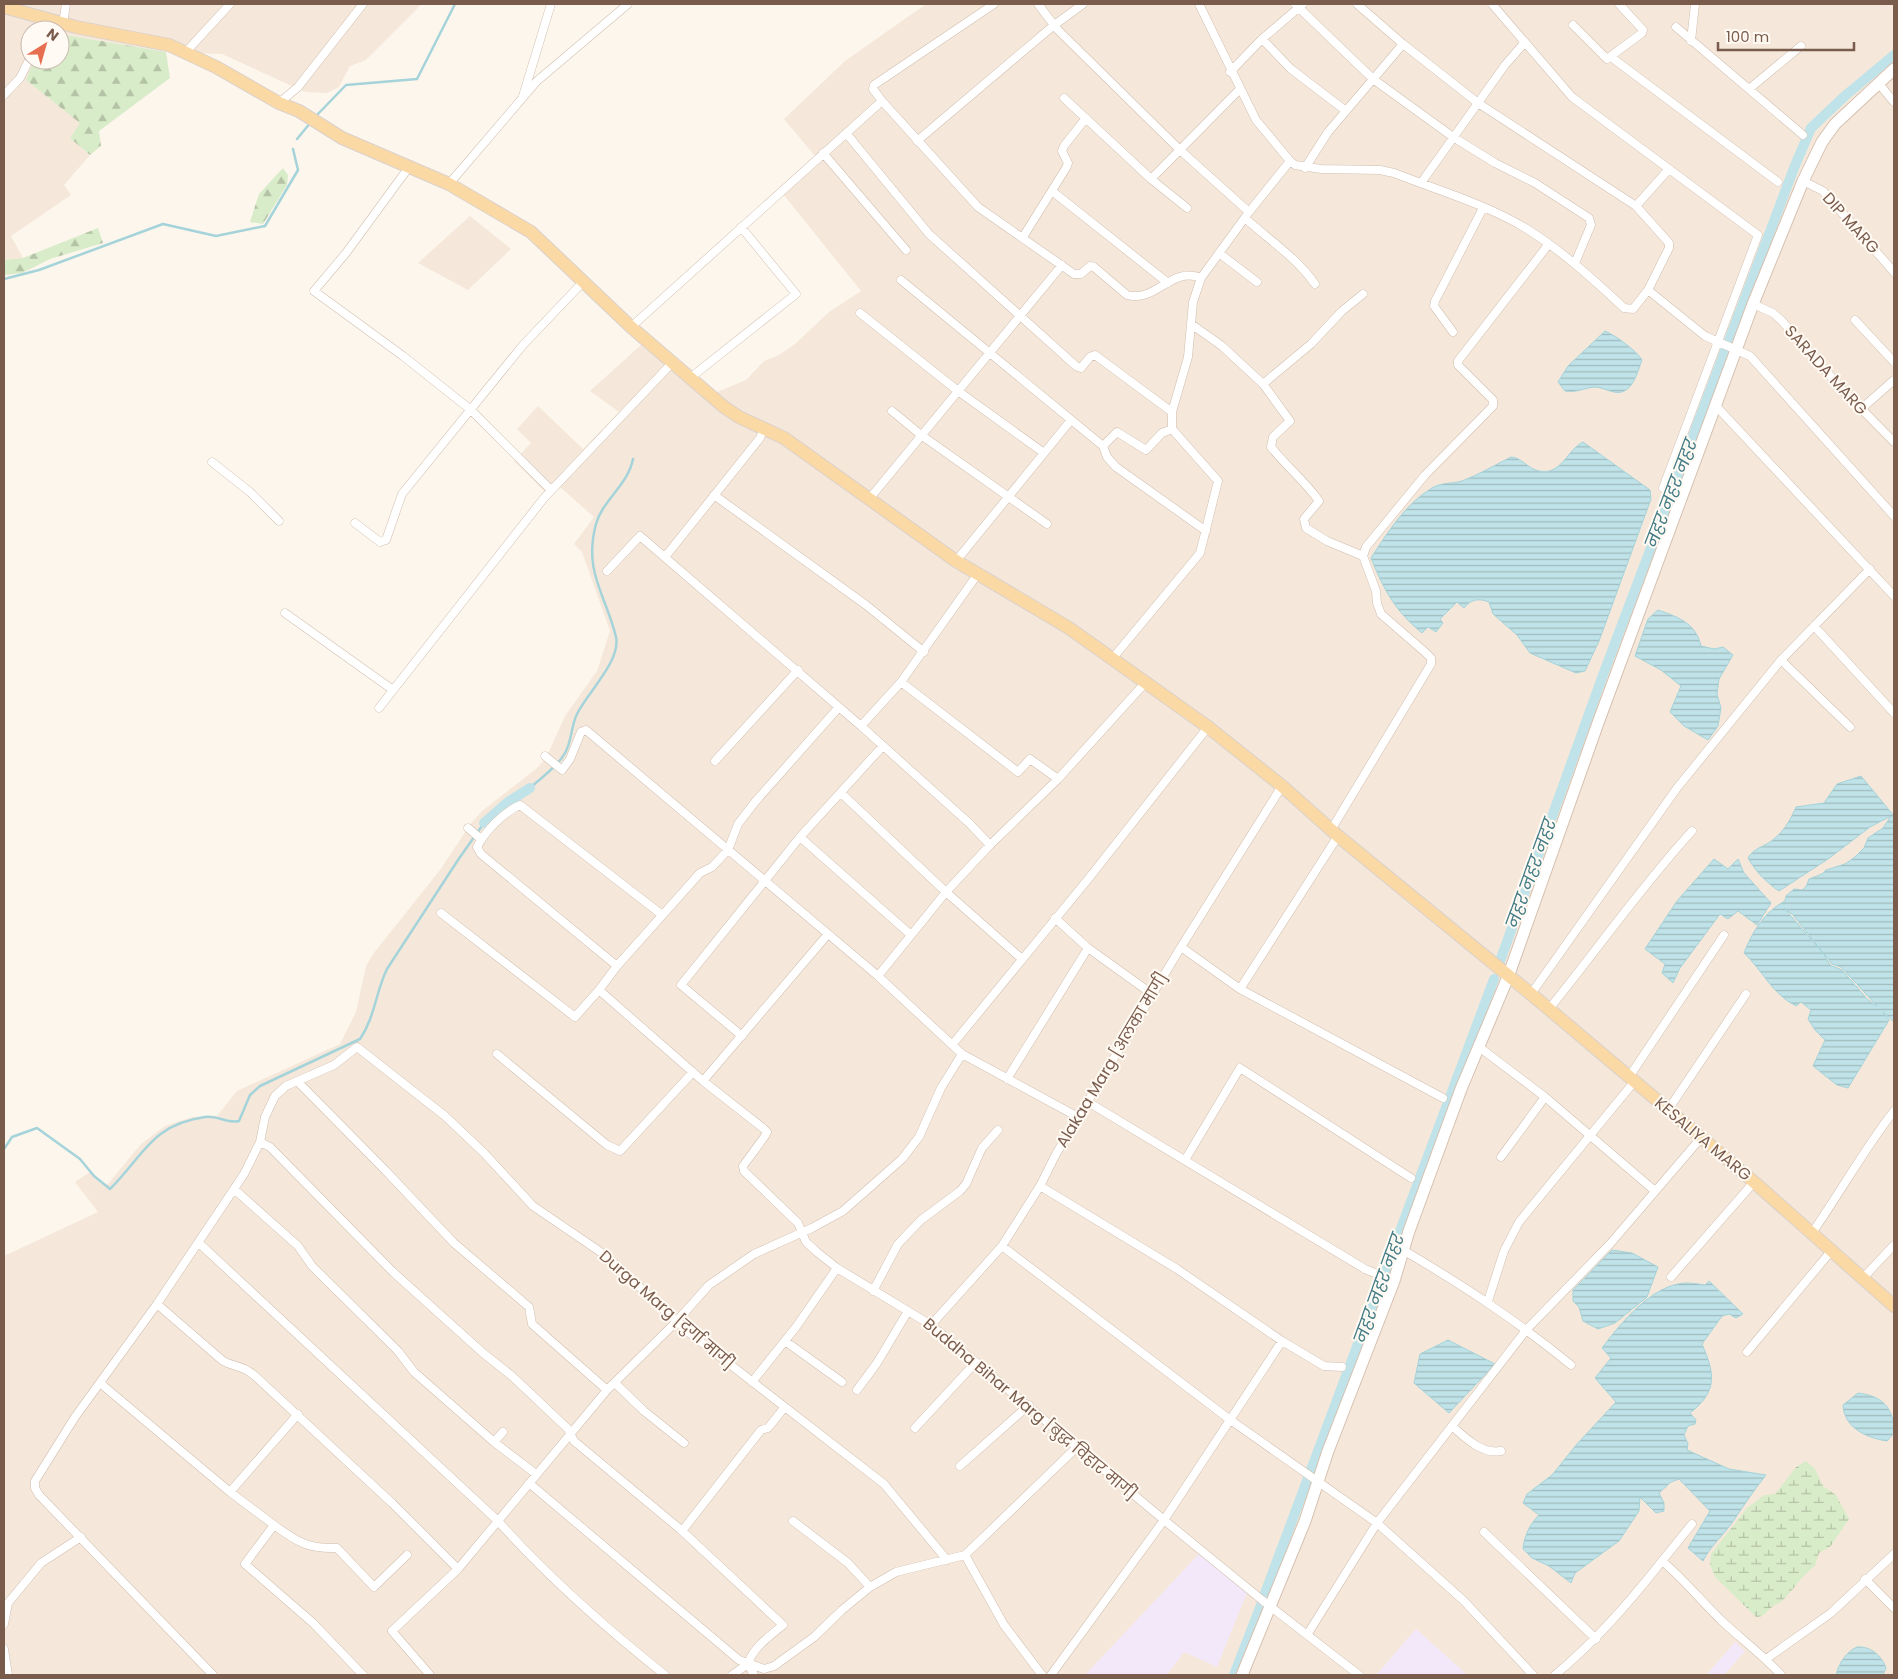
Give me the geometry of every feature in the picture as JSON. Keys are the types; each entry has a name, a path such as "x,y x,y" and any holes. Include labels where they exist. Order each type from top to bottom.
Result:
{"main road":[{"name":"KESALIYA MARG","path":"4,7 35,20"},
{"name":"KESALIYA MARG","path":"70,25 169,45 216,67 279,103 299,111 365,149 449,184 531,232 631,327 739,417 784,438 956,561 1069,628 1208,727 1282,786 1335,833 1531,994 1700,1139 1754,1182 1894,1306"},
{"path":"1242,1675 1305,1521 1317,1479 1461,1089 1508,977 1598,723 1716,406 1735,347 1803,181 1822,142 1835,124 1894,69"}],"street":[{"path":"64,20 66,4"},
{"path":"185,53 230,4"},
{"path":"279,103 298,87 363,4"},
{"path":"522,98 528,71 551,4"},
{"path":"449,184 537,81 628,4"},
{"path":"994,4 874,85 873,88 882,101 978,208 1077,275 1086,267 1094,267 1127,295 1134,297 1146,295 1182,275 1193,274 1201,278"},
{"path":"1038,4 1053,26 1305,270 1314,284"},
{"path":"917,141 1053,26 1083,4"},
{"path":"1198,4 1230,72 1256,120 1290,161 1305,168 1380,170 1421,183 1483,208 1526,229 1575,263 1624,308 1633,309 1648,290 1669,248 1669,243 1636,206 1478,103 1403,44 1358,4"},
{"path":"1492,4 1572,97 1758,235 1721,342 1663,488"},
{"path":"1573,26 1603,58 1611,57 1642,33 1643,30 1619,4"},
{"path":"1691,41 1695,4"},
{"path":"1230,72 1299,5 1373,79 1453,137 1495,163 1535,183 1589,218 1590,225 1575,263"},
{"path":"1676,27 1804,135"},
{"path":"1262,39 1291,68 1346,111"},
{"path":"1421,183 1478,103 1525,42"},
{"path":"1305,168 1328,132 1403,44"},
{"path":"1749,88 1801,46"},
{"path":"1611,57 1778,182"},
{"path":"4,95 20,78 24,70"},
{"path":"1879,84 1894,102"},
{"path":"1151,179 1240,89"},
{"path":"1064,98 1151,179 1187,208"},
{"path":"631,327 882,101"},
{"path":"1023,237 1068,163 1062,151 1064,146 1086,118"},
{"path":"846,133 929,234 1076,366 1081,368 1090,357 1095,355 1172,412"},
{"path":"823,153 906,250"},
{"path":"1112,658 1200,553 1218,481 1172,429 1172,412 1188,357 1193,302 1201,278 1247,215 1290,161"},
{"path":"409,166 346,253 314,291 403,356 471,410 551,490"},
{"path":"1636,206 1669,169"},
{"name":"DIP MARG","path":"1803,181 1823,191 1894,272"},
{"path":"1052,191 1168,283"},
{"path":"1453,332 1434,306 1435,301 1483,208"},
{"path":"690,378 796,294 741,227"},
{"path":"1240,989 1335,833 1431,664 1431,658 1426,653 1381,614 1376,591 1363,556 1366,547 1419,482 1493,406 1494,400 1458,365 1458,361 1548,245"},
{"path":"1219,253 1257,282"},
{"path":"870,498 1062,264"},
{"path":"901,280 990,351 1103,446 1107,457 1116,466 1206,531"},
{"path":"355,523 380,542 386,540 402,494 523,346 584,281"},
{"path":"1648,290 1705,336 1735,347 1750,356 1894,516"},
{"path":"1263,384 1311,344 1342,311 1363,294"},
{"name":"SARADA MARG","path":"1753,304 1772,313 1782,321 1861,409 1894,442"},
{"path":"860,313 958,391 1044,453"},
{"path":"1855,320 1894,362"},
{"path":"1191,324 1222,346 1263,384 1290,421 1272,437 1271,447 1308,486 1319,501 1304,519 1306,528 1327,541 1363,556"},
{"path":"379,708 551,490 672,363"},
{"path":"1861,409 1894,380"},
{"path":"1716,406 1894,596"},
{"path":"892,411 921,435 1046,524"},
{"path":"956,561 1071,420"},
{"path":"665,556 760,438 764,428"},
{"path":"1103,446 1117,432 1146,450 1162,433 1172,429"},
{"path":"212,462 250,492 279,521"},
{"path":"714,495 866,605 924,652"},
{"path":"607,571 640,536 798,670 969,823 990,845"},
{"path":"1531,994 1677,788 1781,660 1870,569"},
{"path":"861,726 901,682 977,575"},
{"path":"285,613 393,690"},
{"path":"1814,626 1894,713"},
{"path":"1781,660 1850,727"},
{"path":"715,761 798,670"},
{"path":"901,682 1018,772 1030,759 1058,779"},
{"path":"878,976 946,892 990,845 1058,779 1145,682"},
{"path":"441,914 575,1017 661,914 700,872 712,867 728,850 738,824 755,802 839,707"},
{"path":"952,1044 1208,727"},
{"path":"545,756 562,770 570,759 581,732 586,730 878,976 962,1054 1078,1117"},
{"path":"742,1036 681,985 800,837 882,747"},
{"name":"Alakaa Marg [अलका मार्ग]","path":"931,1325 1002,1246 1040,1186 1078,1117 1152,994 1282,786"},
{"path":"841,793 946,892 1022,958"},
{"path":"617,966 481,854 477,847 481,839 512,809 520,805 661,914"},
{"path":"468,828 481,839"},
{"path":"1549,1009 1597,950 1639,892 1692,831"},
{"path":"800,837 911,935"},
{"path":"1055,918 1088,948 1152,994"},
{"path":"703,1081 828,934"},
{"path":"1488,1301 1504,1251 1519,1222 1589,1136 1631,1080 1724,935"},
{"path":"1181,947 1240,989 1443,1098"},
{"path":"1007,1079 1088,948"},
{"name":"Buddha Bihar Marg [बुद्ध विहार मार्ग]","path":"599,990 703,1081 767,1132 743,1166 744,1171 798,1223 806,1242 837,1268 931,1325 1255,1595 1359,1675"},
{"path":"1668,1110 1746,994"},
{"name":"Durga Marg [दुर्गा मार्ग]","path":"297,1081 334,1065 357,1047 445,1116 484,1153 533,1206 621,1268 676,1322 884,1484 948,1560"},
{"path":"1479,1048 1545,1097 1655,1191"},
{"path":"497,1054 607,1145 620,1151 693,1072"},
{"path":"430,1675 392,1630 458,1569 607,1390 676,1322 709,1285 754,1254 802,1233 843,1211 908,1153 920,1137 941,1088 962,1054"},
{"path":"1186,1160 1240,1068 1411,1178"},
{"path":"213,1675 149,1611 81,1537 39,1495 35,1488 35,1481 234,1189 260,1142 268,1107 286,1086 297,1081 454,1243 529,1307 532,1324 607,1390"},
{"path":"1501,1157 1545,1097"},
{"path":"1088,1102 1377,1276 1391,1281"},
{"path":"1812,1233 1843,1189 1879,1130 1894,1111"},
{"path":"873,1291 898,1244 921,1220 960,1191 966,1184 982,1148 998,1130"},
{"path":"1307,1635 1377,1523 1527,1329 1610,1244 1700,1139"},
{"path":"260,1142 270,1147 400,1278 512,1376 571,1433 574,1441 682,1531 783,1624 756,1648 750,1656 748,1664 732,1675"},
{"path":"1672,1277 1754,1182"},
{"path":"1040,1186 1177,1269 1282,1341 1324,1366 1342,1366"},
{"path":"234,1189 298,1246 312,1266 398,1351 414,1372 494,1442 536,1474"},
{"path":"199,1242 498,1521 518,1543 665,1675"},
{"path":"1863,1278 1894,1245"},
{"path":"1002,1246 1229,1419 1317,1479 1377,1523 1464,1601 1533,1675"},
{"path":"1403,1250 1488,1301 1571,1364"},
{"path":"1746,1352 1832,1250"},
{"path":"752,1382 837,1268"},
{"path":"157,1304 224,1361 231,1365 242,1366 298,1414 458,1569"},
{"path":"857,1390 876,1364 908,1311"},
{"path":"785,1340 842,1382"},
{"path":"1051,1675 1164,1520 1282,1341"},
{"path":"915,1428 976,1362"},
{"path":"616,1382 644,1412 684,1443"},
{"path":"100,1383 230,1492 274,1525 292,1538 316,1548 337,1548 374,1586 407,1556"},
{"path":"960,1466 1028,1405"},
{"path":"682,1531 761,1430 768,1428 784,1408"},
{"path":"230,1492 298,1414"},
{"path":"1452,1426 1479,1447 1493,1452 1501,1450"},
{"path":"494,1442 504,1432"},
{"path":"529,1483 739,1660 764,1669 774,1666 814,1637 870,1587 896,1572 965,1555 1078,1446"},
{"path":"793,1521 848,1563 870,1587"},
{"path":"1555,1675 1596,1639 1616,1618 1692,1524"},
{"path":"274,1525 245,1564 313,1623 363,1675"},
{"path":"1484,1532 1596,1639"},
{"path":"4,1624 6,1598 41,1563 81,1537"},
{"path":"1766,1659 1830,1614 1865,1579 1894,1554"},
{"path":"965,1555 1004,1625 1042,1675"},
{"path":"1662,1561 1683,1579 1721,1620 1766,1659 1781,1675"},
{"path":"1865,1579 1894,1608"},
{"path":"4,1649 8,1675"},
{"path":"748,1664 754,1675"}],"shaded area":[{"path":"4,4 422,4 366,60 350,66 339,87 327,93 305,92 222,54 166,52 70,36 70,20 20,20 20,70 30,70 26,80 81,123 70,138 90,155 64,185 71,195 11,236 23,258 4,260"},
{"path":"926,4 1894,4 1894,1675 4,1675 4,1256 98,1212 75,1182 90,1172 101,1184 108,1184 141,1144 165,1126 192,1117 217,1116 237,1091 340,1044 356,1012 366,966 373,954 440,870 472,822 482,811 536,769 546,758 565,716 597,671 610,631 582,552 574,544 594,517 560,487 550,497 514,461 531,443 517,429 538,406 583,449 619,412 590,391 641,345 705,397 746,380 764,361 779,355 795,344 829,312 861,291 783,194 820,162 784,119 845,61"},
{"path":"470,216 511,249 468,290 418,263"},
{"path":"1199,1554 1247,1593 1217,1667 1184,1652 1167,1675 1085,1675"},
{"path":"1416,1629 1463,1671 1467,1675 1376,1675"},
{"path":"1735,1642 1745,1651 1724,1675 1707,1674"}],"green space":[{"path":"70,36 166,52 170,78 99,131 101,146 90,155 70,138 80,123 26,80 30,70 70,70"},
{"path":"283,168 288,175 287,185 263,224 250,222 259,194"},
{"path":"98,228 103,243 50,259 22,273 4,275 4,260 23,258"},
{"path":"1806,1461 1815,1469 1823,1486 1836,1495 1849,1519 1830,1547 1819,1553 1815,1566 1786,1597 1763,1615 1756,1617 1715,1577 1710,1565 1711,1554 1747,1508 1764,1495 1775,1494 1796,1467"}],"water":[{"path":"1605,331 1636,352 1642,360 1633,382 1625,391 1620,392 1595,387 1565,391 1558,382 1568,366"},
{"path":"1583,442 1650,490 1651,499 1599,641 1585,671 1576,673 1530,653 1517,635 1493,614 1489,602 1485,601 1472,601 1464,608 1457,602 1440,619 1443,623 1436,632 1428,627 1422,633 1397,608 1371,558 1405,510 1436,486 1462,481 1511,457 1518,459 1535,470 1547,472 1553,470"},
{"path":"1658,610 1679,618 1690,626 1699,638 1701,646 1714,649 1723,647 1733,655 1719,679 1717,694 1721,708 1718,726 1708,740 1684,726 1670,712 1681,686 1661,670 1635,656 1648,619"},
{"path":"1861,776 1894,816 1894,1022 1883,1012 1889,1020 1848,1088 1837,1085 1813,1066 1825,1040 1808,1019 1811,1010 1801,1002 1796,1006 1787,1001 1774,989 1744,953 1751,937 1765,916 1785,901 1786,896 1794,889 1802,890 1806,887 1809,879 1822,874 1826,870 1845,864 1855,857 1864,848 1868,838 1883,828 1891,816 1870,827 1828,859 1779,891 1754,868 1748,858 1755,850 1779,835 1789,822 1796,807 1824,803 1837,784","holes":["1784,908 1793,915 1832,964 1841,967 1877,1006 1868,1000 1842,970 1830,965 1823,953"]},
{"path":"1714,859 1728,869 1738,859 1744,873 1771,903 1757,925 1738,911 1728,919 1720,914 1680,968 1673,983 1662,973 1665,964 1645,949 1677,901"},
{"path":"1612,1250 1632,1253 1658,1267 1647,1297 1615,1323 1598,1329 1583,1321 1579,1307 1573,1301 1573,1290"},
{"path":"1709,1281 1743,1314 1736,1318 1729,1314 1722,1316 1702,1344 1710,1364 1711,1382 1706,1397 1690,1413 1696,1420 1695,1424 1688,1426 1684,1435 1688,1444 1687,1450 1729,1469 1766,1475 1703,1561 1688,1548 1710,1511 1679,1479 1671,1482 1659,1493 1664,1503 1664,1511 1656,1513 1640,1497 1639,1511 1619,1541 1575,1573 1571,1583 1549,1566 1532,1558 1523,1549 1528,1530 1539,1515 1523,1503 1527,1494 1552,1475 1577,1444 1616,1402 1595,1378 1611,1358 1602,1348 1618,1328 1638,1307 1661,1290 1673,1285 1686,1283 1705,1285"},
{"path":"1448,1340 1495,1364 1449,1413 1414,1383 1420,1354"},
{"path":"1858,1393 1880,1400 1889,1410 1894,1433 1887,1441 1865,1434 1852,1426 1847,1420 1843,1405"},
{"path":"1857,1647 1867,1648 1879,1656 1886,1668 1883,1675 1836,1675 1844,1658"}],"waterway":[{"path":"316,116 346,85 417,79 455,4"},
{"name":"नहर नहर नहर","path":"1499,964 1603,675 1794,168 1811,128 1846,95 1894,55"},
{"path":"297,139 311,122"},
{"path":"4,279 39,270 163,224 216,236 265,226 298,170 293,149"},
{"path":"530,788 562,758 569,744 577,714 602,677 613,656 616,637 597,583 592,556 593,541 599,516 626,477 633,459"},
{"path":"484,823 508,802 530,788"},
{"path":"4,1149 12,1137 37,1128 80,1159 94,1176 110,1189 160,1134 187,1121 205,1117 239,1121 250,1095 260,1086 360,1039 369,1022 387,969 484,823"},
{"name":"नहर नहर नहर","path":"1264,1596 1494,979"},
{"name":"नहर नहर नहर","path":"1234,1675 1261,1605"}]}
